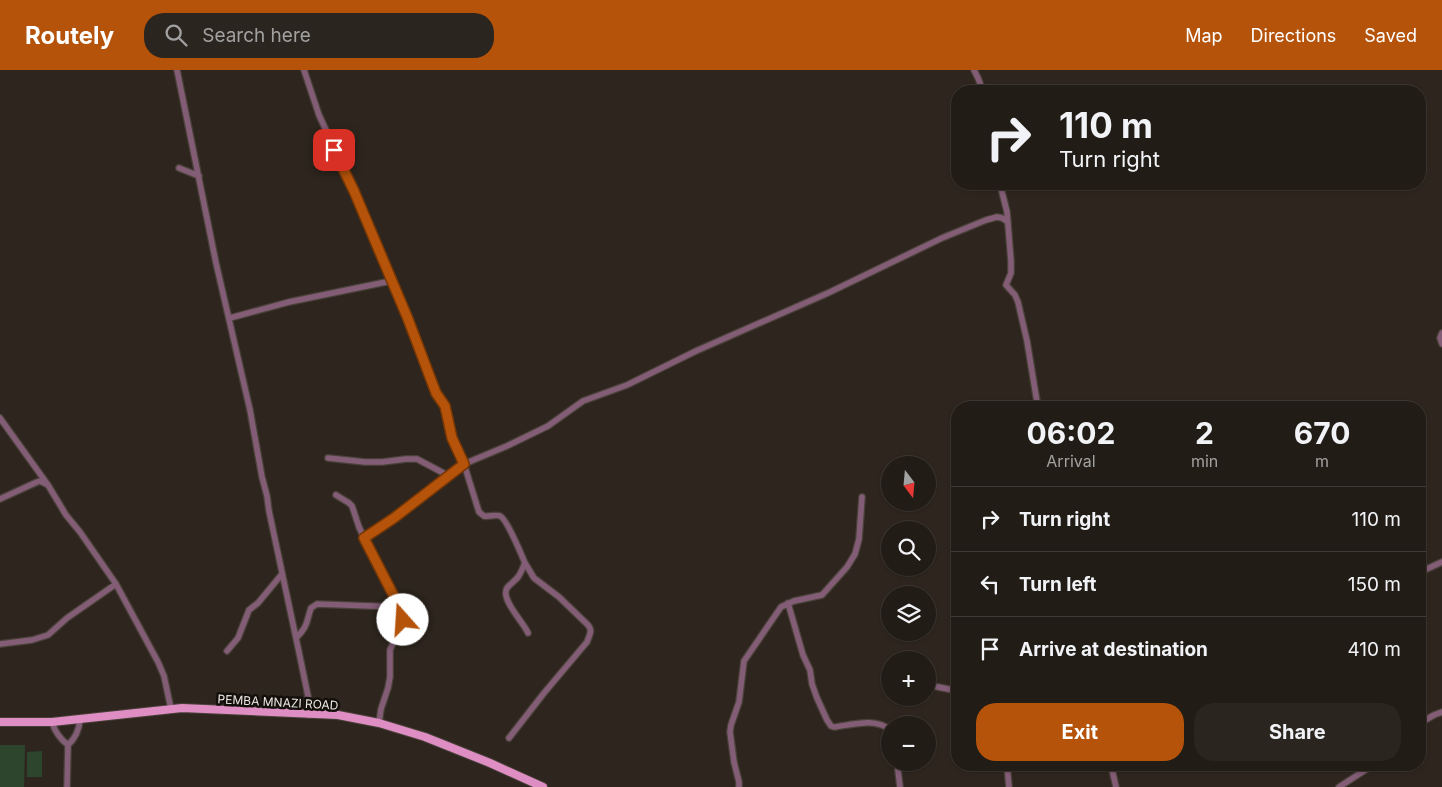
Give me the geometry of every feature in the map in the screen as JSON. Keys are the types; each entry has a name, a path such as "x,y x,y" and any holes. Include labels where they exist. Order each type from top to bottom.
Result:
{"main road":[{"name":"PEMBA MNAZI ROAD","path":"0,722 80,720 182,708 338,715 379,723 425,737 543,787"}],"street":[{"path":"177,70 216,264 250,410 262,477 308,696 309,715"},
{"path":"304,70 319,115 392,281 436,393 445,406 452,438 464,464 479,512 484,516 498,515 504,519 532,576 591,628 587,642 544,693 510,738"},
{"path":"974,70 981,85"},
{"path":"179,168 199,176"},
{"path":"1002,190 1006,203 1011,269 1006,285 1017,298 1027,341 1037,401"},
{"path":"364,538 394,518 464,464 548,426 583,401 627,385 696,351 828,293 942,238 992,218 1002,218 1008,222"},
{"path":"230,318 289,302 392,281"},
{"path":"1442,333 1440,338 1442,344"},
{"path":"0,418 48,485 62,510 80,532 116,584 158,662 164,676 172,709"},
{"path":"328,458 364,462 417,460 449,476"},
{"path":"0,499 40,481 48,485"},
{"path":"336,496 349,502 352,506 364,538 403,616 390,650 390,677 379,723"},
{"path":"739,787 732,755 730,732 741,693 743,665 746,656 781,607 788,603 822,594 847,567 859,539 862,496"},
{"path":"1426,569 1442,562"},
{"path":"525,563 518,578 506,592 508,602 528,633"},
{"path":"227,651 238,638 249,610 258,603 282,574"},
{"path":"0,644 32,640 48,634 67,618 116,584"},
{"path":"788,603 803,655 810,670 814,692 831,726 881,724"},
{"path":"296,638 307,625 310,608 317,604 399,606"},
{"path":"936,687 951,690"},
{"path":"1426,719 1442,712"},
{"path":"67,787 68,745 74,740 79,729 80,720"},
{"path":"52,722 54,729 68,745"},
{"path":"898,771 900,787"},
{"path":"1008,771 1009,787"},
{"path":"1112,771 1116,787"},
{"path":"1339,787 1364,771"}],"green space":[{"path":"0,745 25,745 24,787 0,787"},
{"path":"42,751 42,777 27,777 27,752"}],"route":[{"path":"334,150 354,191 408,319 429,377 436,393 445,406 452,438 464,464 394,518 364,538 391,588 402,612 403,620"}]}
